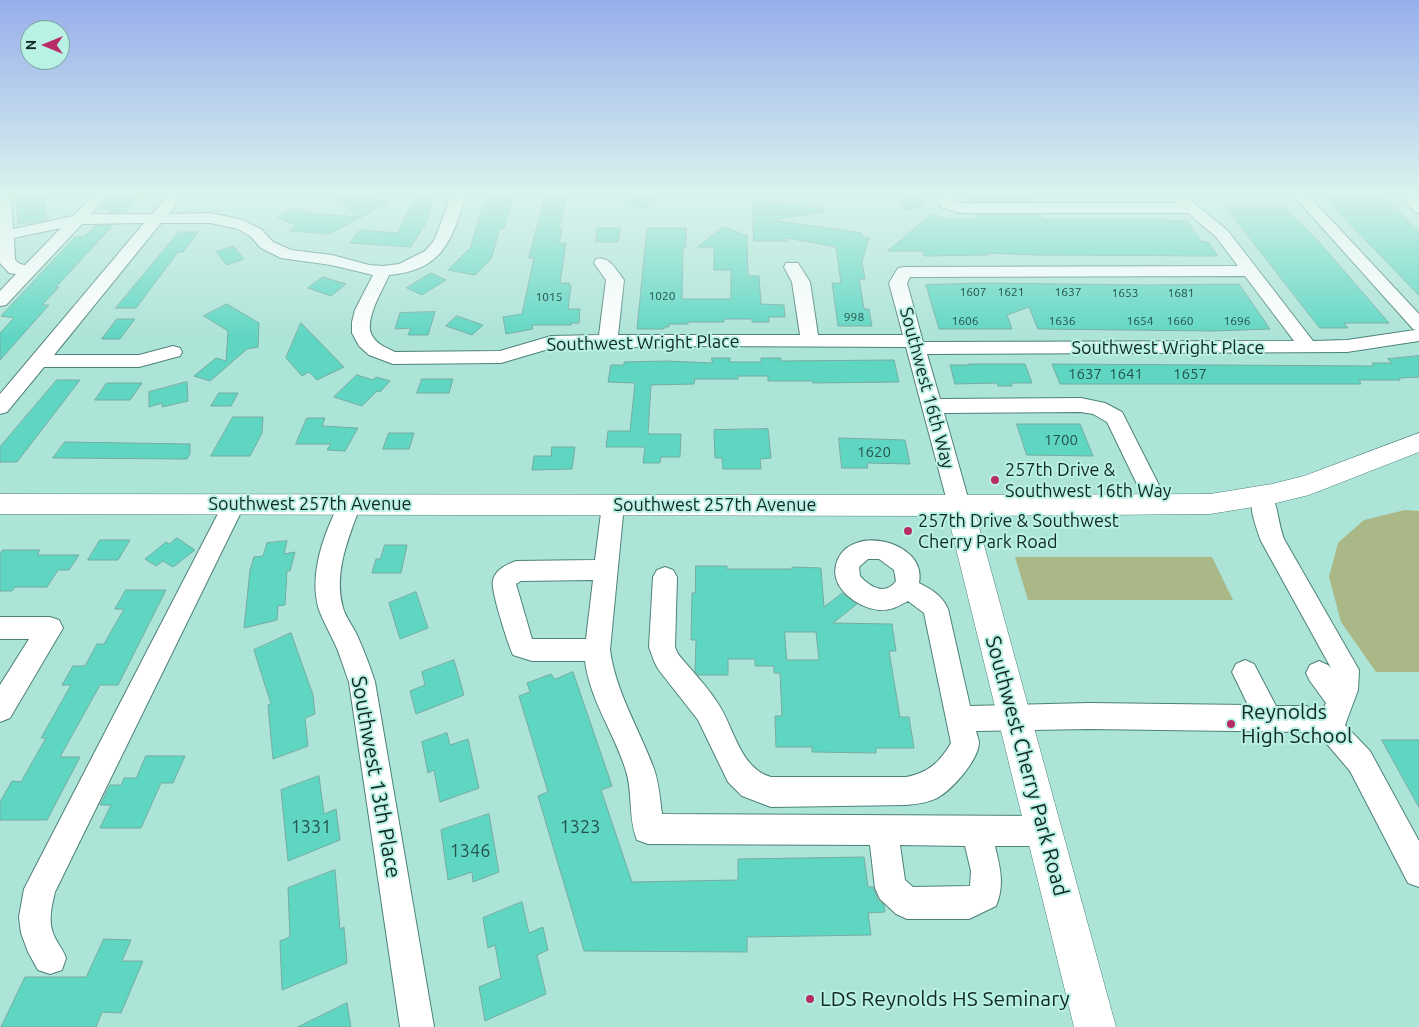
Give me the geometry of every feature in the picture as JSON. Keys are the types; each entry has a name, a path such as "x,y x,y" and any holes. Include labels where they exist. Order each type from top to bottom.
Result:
{"main road":[{"name":"Southwest 257th Avenue","path":"0,504 1210,504 1262,496 1309,485 1419,442"},
{"name":"Southwest Cherry Park Road","path":"959,505 1095,1027"}],"street":[{"path":"7,242 6,258 10,265 21,270 30,270"},
{"path":"0,301 57,242"},
{"path":"0,407 137,242"},
{"path":"264,242 287,254 332,260 368,270 383,271 403,269 431,254 441,242"},
{"path":"1228,242 1308,348"},
{"path":"1343,242 1419,325"},
{"path":"602,263 615,280 608,342"},
{"path":"792,267 801,282 810,340"},
{"name":"Southwest Wright Place","path":"383,271 361,320 360,330 362,339 369,347 393,358 501,357 551,342 810,340 915,345 1308,348 1347,346 1419,335"},
{"name":"Southwest 16th Way","path":"959,505 898,283 904,272 1250,271"},
{"path":"38,361 139,361 173,352"},
{"path":"931,406 1081,405 1108,413 1115,417 1158,505"},
{"path":"1262,496 1267,525 1273,541 1342,661 1347,681 1329,729"},
{"path":"50,958 40,945 34,928 35,908 40,889 234,504"},
{"name":"Southwest 13th Place","path":"350,504 331,559 328,574 331,608 354,656 362,682 416,1027"},
{"path":"613,505 597,650 598,666 630,750 640,769 644,784 648,829 1043,831"},
{"path":"597,650 532,650 522,647 504,585 505,579 516,571 606,570"},
{"path":"665,577 662,647 667,661 708,710 738,772 752,786 770,792 906,792 928,787 952,767 965,743 936,609 930,601 906,588"},
{"path":"0,628 50,628 0,709"},
{"path":"1246,672 1267,717"},
{"path":"1318,673 1340,700"},
{"path":"959,719 1014,717 1267,717 1306,719 1329,729 1350,746 1360,761 1419,872"},
{"path":"883,830 891,888 907,903 961,904 970,904 985,895 986,870 976,830"}],"green space":[{"path":"1405,510 1419,511 1419,672 1376,672 1341,622 1329,577 1338,543 1364,520"},
{"path":"1015,557 1212,557 1233,600 1028,600"}],"building":[{"path":"70,242 97,242 56,287 59,287 42,305 49,305 0,360 0,333 14,318 1,316"},
{"path":"171,242 191,242 183,252 178,252 136,308 116,308"},
{"path":"351,242 414,242 411,247"},
{"path":"472,242 496,242 491,259 475,275 448,270 470,248"},
{"path":"533,242 566,243 560,283 570,283 568,309 580,309 579,323 571,323 571,325 532,325 533,329 506,334 503,317 522,314 534,258 529,258"},
{"path":"646,242 686,242 686,247 683,247 682,299 731,299 731,270 714,270 714,247 698,247 705,242 747,242 748,276 759,276 761,304 784,305 785,317 769,317 769,322 752,322 752,319 724,319 724,322 669,324 669,327 664,327 664,329 637,329"},
{"path":"808,242 868,242 862,262 865,279 859,279 864,309 869,309 872,326 838,326 832,283 841,283 836,247"},
{"path":"899,242 1208,242 1218,256 987,253 988,255 924,256 923,251 888,251"},
{"path":"1253,242 1319,242 1389,323 1344,323 1348,328 1320,328"},
{"path":"1368,242 1419,242 1419,295"},
{"path":"233,246 244,259 227,265 216,252"},
{"path":"431,273 446,280 422,295 407,288"},
{"path":"323,277 346,284 331,296 308,288"},
{"path":"981,283 1239,284 1270,329 1215,331 1038,329 1029,307 1007,315 1012,329 939,329 926,285"},
{"path":"227,304 259,323 258,347 247,349 210,381 194,376 216,358 226,361 228,331 204,316"},
{"path":"435,312 428,335 408,335 411,328 395,329 400,313"},
{"path":"457,316 483,325 472,335 446,326"},
{"path":"117,319 135,319 120,339 102,339"},
{"path":"301,323 344,367 317,380 309,372 302,376 286,358"},
{"path":"1419,356 1419,377 1399,378 1400,380 1359,380 1361,384 1060,384 1052,364 1374,366 1372,363 1392,363 1388,359"},
{"path":"712,358 730,358 730,362 761,362 761,358 781,358 781,361 894,360 899,382 813,383 812,381 768,381 768,376 738,376 738,379 695,379 694,384 651,385 648,434 681,434 680,457 661,457 660,463 643,463 645,447 606,447 608,431 630,431 635,383 608,382 611,365 624,365 624,362 667,361 712,363"},
{"path":"1025,364 1032,383 1011,383 1012,386 998,386 997,383 955,384 950,365"},
{"path":"357,375 373,380 376,377 390,381 380,392 377,391 362,406 334,397"},
{"path":"422,379 453,379 449,393 417,393"},
{"path":"57,380 80,380 17,462 0,462 0,447"},
{"path":"187,382 188,401 162,407 162,403 149,407 149,392"},
{"path":"107,383 142,383 130,400 95,400"},
{"path":"219,393 238,393 231,406 211,406"},
{"path":"233,417 263,417 262,433 250,456 211,456"},
{"path":"307,418 325,418 322,426 358,428 345,451 327,450 331,444 296,444"},
{"path":"1017,424 1080,424 1093,456 1027,455"},
{"path":"768,429 771,458 760,459 761,469 723,469 722,458 715,458 714,430"},
{"path":"389,433 414,433 409,449 383,449"},
{"path":"839,438 905,440 910,464 867,463 868,468 842,468"},
{"path":"65,442 190,444 190,454 187,459 53,458"},
{"path":"552,447 575,447 572,469 532,470 534,456 551,456"},
{"path":"177,538 195,550 173,567 163,561 156,566 145,559 166,542 169,544"},
{"path":"100,540 130,540 118,560 88,560"},
{"path":"287,541 284,554 295,552 290,571 287,571 285,605 278,606 277,620 244,628 250,570 254,557 263,556 267,543"},
{"path":"385,545 407,545 401,573 372,573 376,559 380,559"},
{"path":"3,550 40,550 37,555 79,555 69,570 58,570 47,587 15,587 12,591 0,591 0,554"},
{"path":"696,566 727,566 727,569 821,568 824,607 842,593 857,604 833,623 892,624 896,651 889,651 900,717 909,717 914,748 876,748 876,753 812,752 812,747 776,747 775,716 782,716 780,673 774,673 774,666 755,666 755,659 728,659 728,675 698,675 695,671 696,640 691,640 692,593 695,593","holes":["785,632 816,632 819,660 787,660"]},
{"path":"126,590 166,590 118,685 100,685 60,757 80,757 47,820 0,820 0,802 12,781 21,782 46,738 41,738 71,685 62,685 73,666 85,666 97,644 104,644 124,609 115,609"},
{"path":"416,592 428,628 400,639 389,603"},
{"path":"291,633 313,695 315,714 305,718 308,746 273,759 268,705 271,704 254,650"},
{"path":"454,660 464,695 416,714 410,691 425,685 422,672"},
{"path":"573,672 612,786 601,790 632,882 738,880 738,859 864,857 868,887 873,887 878,900 884,905 885,912 868,913 871,935 747,937 747,952 584,951 538,796 548,792 519,696 530,692 527,683 551,674 555,679"},
{"path":"447,733 450,745 468,739 479,788 440,802 434,770 428,773 422,742"},
{"path":"1382,740 1419,740 1419,807"},
{"path":"146,756 185,756 173,783 161,783 141,828 100,828 111,805 100,805 110,785 121,785 124,778 136,778"},
{"path":"319,776 324,814 336,809 340,840 288,861 281,790"},
{"path":"489,814 499,872 473,882 472,872 448,880 441,830"},
{"path":"335,870 340,929 344,927 347,963 282,990 280,941 290,937 288,888"},
{"path":"522,902 529,933 543,927 548,950 537,955 546,994 485,1021 479,987 501,978 495,945 488,948 483,918"},
{"path":"104,939 131,940 122,961 143,961 121,1013 102,1012 96,1027 1,1027 25,977 86,977"},
{"path":"347,1003 351,1027 298,1027"}],"place":[{"name":"257th Drive & Southwest 16th Way","path":"995,480"},
{"name":"257th Drive & Southwest Cherry Park Road","path":"908,531"},
{"name":"Reynolds High School","path":"1231,724"},
{"name":"LDS Reynolds HS Seminary","path":"810,999"}]}
